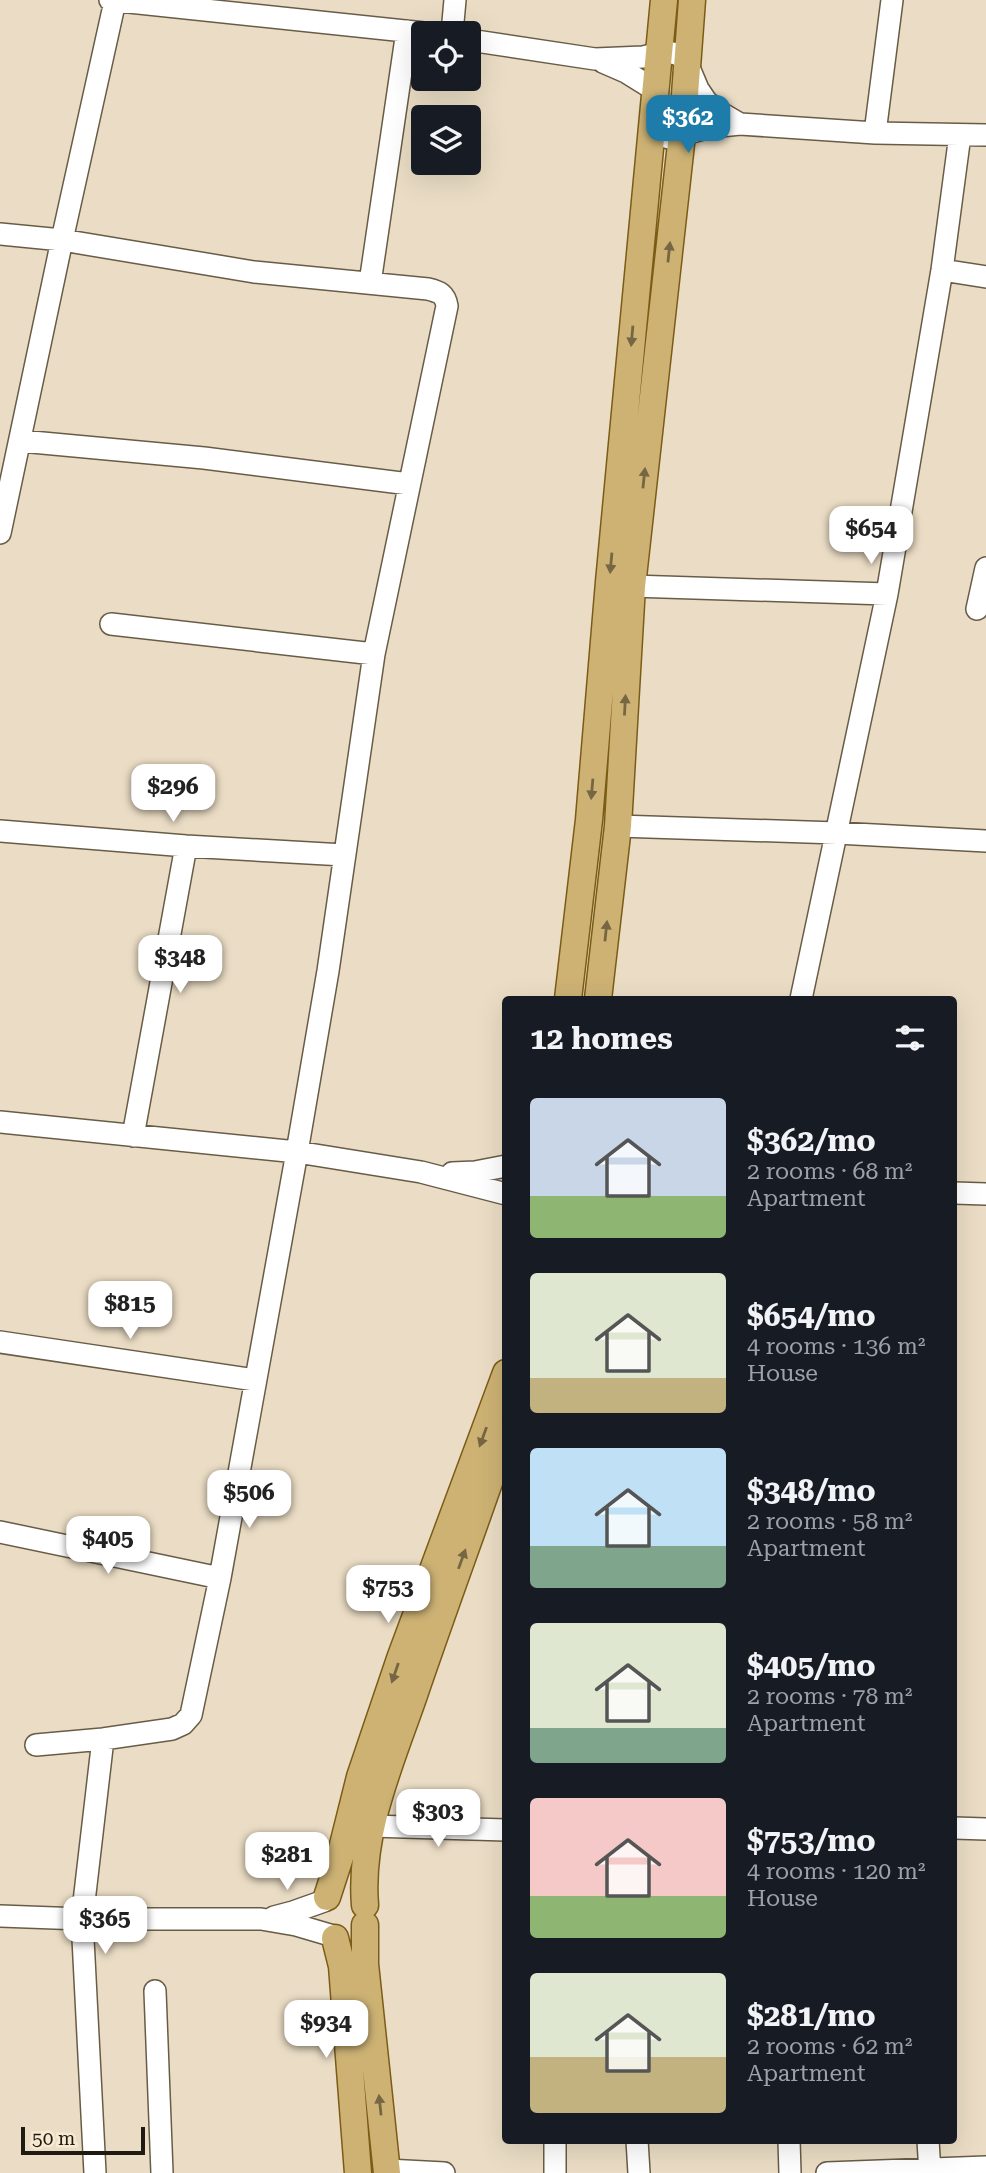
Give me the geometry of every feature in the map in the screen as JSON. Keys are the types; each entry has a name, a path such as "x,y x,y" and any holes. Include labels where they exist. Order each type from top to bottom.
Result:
{"main road":[{"path":"568,996 589,820 664,0"},
{"path":"598,996 618,826 632,586 682,135 692,0"},
{"path":"358,2173 342,1966 332,1936 320,1923 320,1908 340,1857 352,1804 401,1656 502,1384"},
{"path":"387,2172 365,1964 364,1865 371,1826 391,1760 502,1445"},
{"path":"325,1899 334,1893 352,1893 365,1915"},
{"path":"332,1936 342,1939 356,1936 365,1915"}],"street":[{"path":"110,0 226,5 411,31"},
{"path":"453,21 455,0"},
{"path":"875,133 892,0"},
{"path":"0,533 116,1"},
{"path":"481,42 594,59 659,55 665,52 678,54 687,64 706,101 740,124"},
{"path":"370,283 411,59"},
{"path":"594,59 626,72 655,90"},
{"path":"651,129 662,137 676,137 711,127 740,124 875,133 986,135"},
{"path":"802,996 887,594 942,270 960,135"},
{"path":"0,234 62,240 254,272 439,292 445,297 447,306 374,654 328,971 297,1153 220,1578 191,1715 183,1724 172,1729 36,1745"},
{"path":"942,270 986,277"},
{"path":"21,441 204,458 409,484"},
{"path":"977,609 986,568"},
{"path":"632,586 887,594"},
{"path":"111,624 374,654"},
{"path":"618,826 986,841"},
{"path":"0,831 344,855"},
{"path":"133,1136 186,846"},
{"path":"0,1122 297,1153 421,1172 448,1174 502,1167"},
{"path":"421,1172 502,1193"},
{"path":"957,1194 986,1195"},
{"path":"0,1342 255,1380"},
{"path":"0,1532 220,1578"},
{"path":"94,2173 82,1919 103,1739"},
{"path":"371,1826 502,1830"},
{"path":"957,1828 986,1829"},
{"path":"261,1919 293,1912 325,1899"},
{"path":"0,1916 261,1919 296,1925 332,1936"},
{"path":"155,1992 162,2173"},
{"path":"555,2144 555,2173"},
{"path":"637,2144 639,2173"},
{"path":"789,2144 790,2173"},
{"path":"928,2144 930,2171"},
{"path":"827,2173 986,2167"},
{"path":"387,2172 444,2173"}]}
